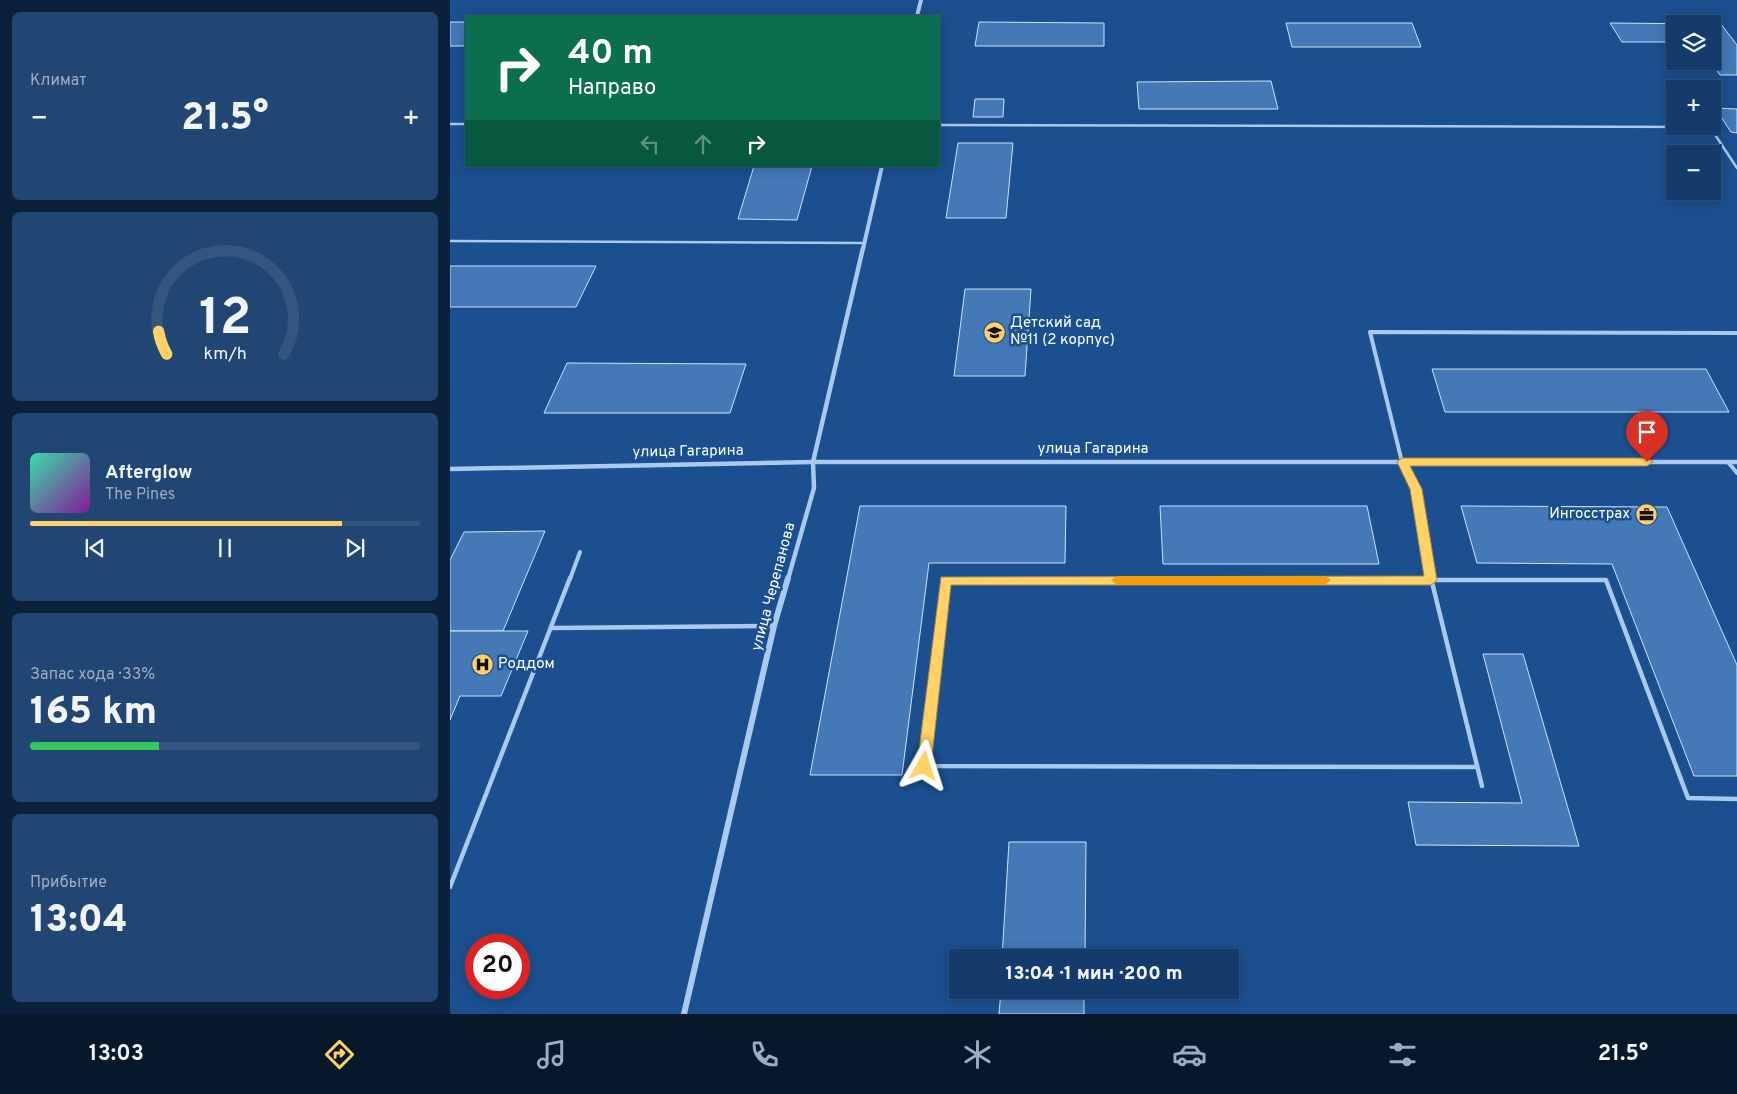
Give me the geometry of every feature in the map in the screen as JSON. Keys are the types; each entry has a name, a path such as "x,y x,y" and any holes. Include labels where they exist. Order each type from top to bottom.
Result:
{"street":[{"path":"917,15 921,0"},
{"name":"улица Черепанова","path":"684,1014 774,626 814,488 813,462 882,167"},
{"name":"улица Гагарина","path":"450,469 813,462 1737,462"}],"lane":[{"path":"450,124 465,124"},
{"path":"940,125 1710,127 1737,168"},
{"path":"450,241 864,243"},
{"path":"1482,786 1431,580 1416,489 1402,462 1370,332 1737,333"},
{"path":"1728,462 1737,473"},
{"path":"450,887 580,552"},
{"path":"1477,767 924,766 945,580 1606,580 1688,798 1737,799"},
{"path":"551,628 774,626"}],"building":[{"path":"450,22 465,22 465,46 450,46"},
{"path":"979,22 1104,23 1104,46 975,46"},
{"path":"1286,23 1412,23 1421,47 1292,47"},
{"path":"1610,23 1666,24 1666,42 1622,42"},
{"path":"1721,24 1737,45 1737,75 1720,75 1716,70 1721,70"},
{"path":"1271,81 1278,109 1139,109 1137,82"},
{"path":"975,99 1004,99 1003,117 973,117"},
{"path":"1721,108 1737,109 1737,133 1731,132 1721,117"},
{"path":"958,143 1013,143 1006,218 946,218"},
{"path":"754,167 812,167 797,220 738,219"},
{"path":"450,266 596,266 576,307 450,307"},
{"name":"Детский сад №11 (2 корпус)","path":"965,289 1031,289 1025,376 954,376"},
{"path":"567,363 746,364 730,413 544,413"},
{"path":"1432,369 1706,369 1729,412 1445,412"},
{"path":"860,506 1066,506 1065,563 929,563 902,775 810,775"},
{"path":"1160,506 1367,506 1379,564 1163,564"},
{"path":"1461,506 1667,507 1737,665 1737,776 1694,776 1612,564 1477,563"},
{"path":"545,531 503,631 450,631 450,560 464,532"},
{"name":"Роддом","path":"450,631 528,631 501,696 460,696 450,720"},
{"path":"1483,654 1523,654 1579,846 1416,845 1408,802 1522,803"},
{"path":"1009,842 1086,842 1085,949 1003,949"},
{"path":"1000,999 1084,999 1084,1014 999,1014"}],"slow traffic":[{"path":"1117,580 1325,580"}],"place":[{"name":"Детский сад №11 (2 корпус)","path":"994,332"},
{"name":"Ингосстрах","path":"1646,514"},
{"name":"Роддом","path":"482,664"}],"route":[{"path":"924,766 945,580 1431,580 1416,489 1402,462 1647,462"}]}
